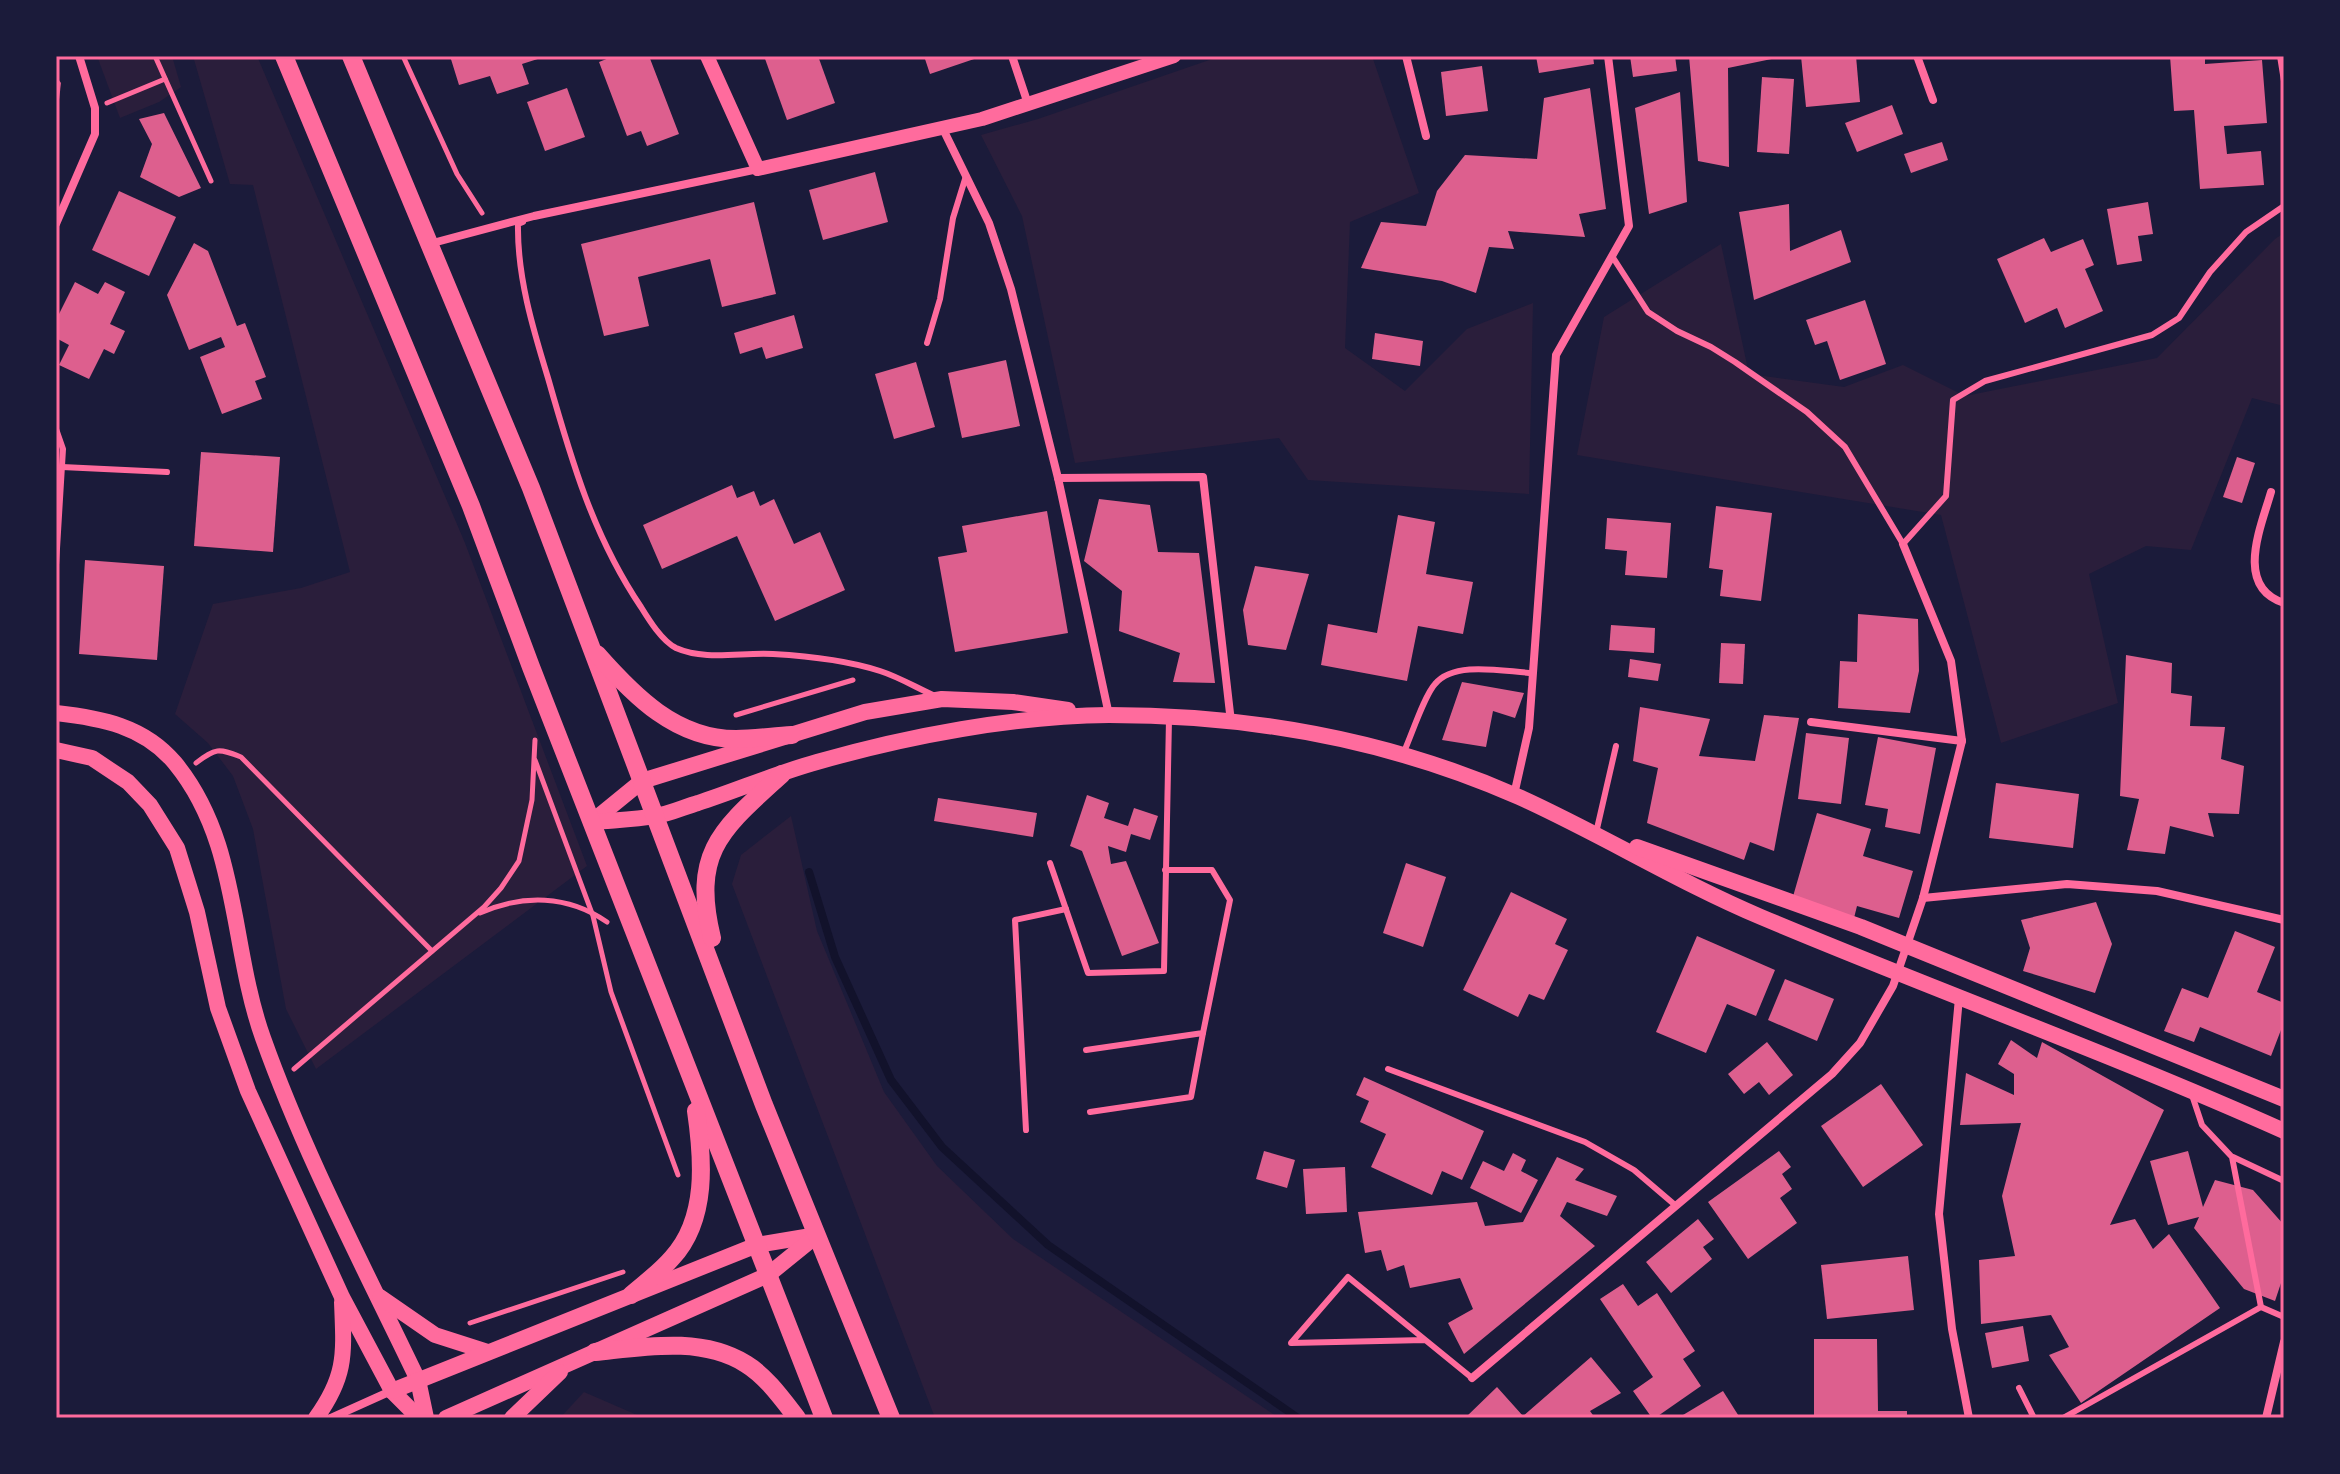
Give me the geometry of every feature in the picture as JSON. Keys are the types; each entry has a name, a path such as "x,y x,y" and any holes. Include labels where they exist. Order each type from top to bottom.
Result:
{"highway":[{"path":"284,56 471,506 824,1418"},
{"path":"351,56 531,488 729,1011 891,1418"},
{"path":"590,647 625,687 679,727 733,739 792,735"},
{"path":"729,1011 706,914 705,877 713,848 725,829 782,774"},
{"path":"631,1295 673,1257 688,1235 698,1208 700,1135 691,1076"},
{"path":"595,1352 674,1345 713,1352 747,1364 797,1418"}],"main road":[{"path":"593,822 642,781 865,712 942,699 1013,702 1109,715 1231,723 1317,733 1403,754 1514,795 1596,833 1710,894 2191,1090 2284,1131"},
{"path":"56,713 101,718 128,727 156,745 195,791 218,839 233,900 251,1001 279,1082 298,1131 418,1380 426,1418"},
{"path":"593,822 656,816 815,762 943,733 1031,719 1109,715"},
{"path":"56,750 92,758 128,782 150,805 177,848 197,912 218,1008 248,1091 342,1297 392,1391 419,1418"},
{"path":"1596,833 1762,890 1908,946 2284,1099"},
{"path":"392,1391 757,1245 817,1235"},
{"path":"446,1418 768,1275 817,1235"},
{"path":"377,1295 435,1335 488,1352"},
{"path":"316,1418 341,1375 344,1351 342,1297"},
{"path":"512,1418 571,1362"}],"street":[{"path":"56,224 95,134 95,108 79,56"},
{"path":"707,56 758,169"},
{"path":"1012,56 1028,104"},
{"path":"429,244 534,216 982,119 1174,56"},
{"path":"1406,56 1426,136"},
{"path":"1514,795 1529,728 1556,355 1629,226 1608,56"},
{"path":"1917,56 1933,100"},
{"path":"942,126 989,223 1011,289 1058,478 1109,715"},
{"path":"1058,478 1203,477 1231,723"},
{"path":"2271,492 2253,558 2258,583 2275,601 2284,603"},
{"path":"1472,1378 1832,1074 1880,1013 1899,972 1923,898 1962,741 1951,661 1903,544"},
{"path":"1811,722 1962,741"},
{"path":"1923,898 2067,884 2157,891 2284,920"},
{"path":"1959,996 1939,1214 1952,1329 1969,1418"},
{"path":"2266,1418 2284,1342"},
{"path":"331,1418 392,1391"}],"lane":[{"path":"2280,56 2284,81"},
{"path":"927,343 940,299 953,218 966,176"},
{"path":"1612,256 1648,312 1677,331 1711,347 1795,404 1845,447 1903,544 1946,496 1953,400 1985,381 2152,335 2179,318 2210,272 2246,232 2284,206"},
{"path":"534,216 518,224 518,247 532,324 554,400 590,515 624,582 653,625 674,647 703,654 821,658 881,671 942,699"},
{"path":"56,429 63,449 56,565"},
{"path":"62,467 167,472"},
{"path":"1403,754 1434,684 1449,673 1467,670 1533,673"},
{"path":"1050,863 1088,973 1164,971 1169,718"},
{"path":"1596,833 1616,746"},
{"path":"1090,1112 1191,1097 1230,900 1212,870 1165,870"},
{"path":"1026,1130 1015,920 1066,909"},
{"path":"1086,1050 1203,1033"},
{"path":"1388,1069 1585,1142 1634,1170 1675,1205"},
{"path":"2191,1090 2202,1125 2232,1157 2284,1181"},
{"path":"2232,1157 2261,1307"},
{"path":"1425,1340 1291,1343 1348,1277 1472,1378"},
{"path":"2261,1307 2284,1317"},
{"path":"2063,1418 2261,1307"},
{"path":"2019,1388 2034,1418"}],"path":[{"path":"155,56 211,181"},
{"path":"403,56 457,174 492,227"},
{"path":"95,108 165,79"},
{"path":"730,717 881,671"},
{"path":"279,1082 472,917 501,888 519,861 532,800 535,726"},
{"path":"182,773 213,750 222,749 241,757 432,951"},
{"path":"535,760 591,911 611,992 683,1187"},
{"path":"472,917 492,908 541,899 562,900 591,911 610,924"},
{"path":"435,1335 636,1268"}],"shaded area":[{"path":"97,56 172,56 181,87 159,102 120,118"},
{"path":"193,56 257,56 465,543 587,866 316,1069 286,1009 253,829 233,776 208,743 175,714 213,604 301,588 350,572 253,185 230,184"},
{"path":"1221,56 1372,56 1419,193 1350,222 1345,348 1405,391 1467,329 1533,303 1529,494 1308,480 1279,438 1075,463 1022,216 981,135 1038,119"},
{"path":"2284,233 2284,406 2252,398 2191,550 2146,546 2089,574 2118,703 2001,743 1941,515 1577,455 1604,317 1721,244 1749,374 1844,387 1903,365 1965,396 2157,358"},
{"path":"791,816 817,931 884,1092 937,1166 1013,1239 1279,1418 935,1418 732,884 741,855"},
{"path":"584,1392 644,1418 560,1418"}],"building":[{"path":"450,56 544,57 522,64 529,84 497,94 490,76 459,85"},
{"path":"614,56 649,56 679,134 647,146 641,131 627,136 599,62"},
{"path":"764,56 818,56 835,103 787,120"},
{"path":"924,56 980,56 980,57 930,74"},
{"path":"1536,56 1593,56 1594,64 1539,73"},
{"path":"1630,56 1675,56 1677,71 1633,77"},
{"path":"1689,56 1786,56 1728,68 1729,167 1698,161"},
{"path":"1801,56 1856,56 1860,102 1806,107"},
{"path":"2170,56 2205,56 2205,64 2262,60 2267,123 2224,126 2227,154 2261,151 2264,185 2200,189 2194,110 2174,111"},
{"path":"1482,66 1488,111 1446,116 1441,72"},
{"path":"56,76 61,83 58,108 56,108"},
{"path":"1762,77 1794,79 1789,154 1757,152"},
{"path":"567,88 585,137 545,151 527,102"},
{"path":"1590,88 1606,209 1579,214 1585,237 1508,231 1514,249 1489,247 1476,293 1442,281 1361,268 1381,222 1426,226 1437,191 1465,155 1537,159 1544,98"},
{"path":"1680,92 1687,202 1649,214 1635,108"},
{"path":"1892,105 1903,134 1857,152 1845,123"},
{"path":"164,113 201,188 179,197 140,177 152,144 139,119"},
{"path":"1942,142 1948,160 1911,173 1904,154"},
{"path":"875,172 888,222 823,240 809,190"},
{"path":"119,191 176,217 149,276 92,250"},
{"path":"754,202 776,294 722,307 710,259 638,277 649,326 604,336 581,244"},
{"path":"2148,202 2153,234 2138,236 2142,261 2117,265 2107,209"},
{"path":"1789,204 1790,251 1841,230 1851,262 1754,300 1739,212"},
{"path":"2044,238 2051,252 2083,239 2094,265 2085,269 2103,311 2065,328 2057,308 2025,323 1997,259"},
{"path":"194,243 208,251 237,326 245,323 266,377 255,381 262,399 222,414 200,357 225,347 221,337 189,350 167,295"},
{"path":"75,282 98,294 105,282 125,292 110,324 125,331 114,354 104,349 89,379 59,365 69,345 56,338 56,320"},
{"path":"1865,300 1886,364 1840,380 1827,341 1815,345 1806,320"},
{"path":"794,315 803,348 766,359 762,347 740,354 734,333"},
{"path":"1375,333 1423,341 1420,366 1372,359"},
{"path":"1006,360 1020,426 962,438 948,373"},
{"path":"916,362 935,427 894,439 875,374"},
{"path":"201,452 280,457 273,552 194,546"},
{"path":"2237,457 2255,463 2242,503 2223,497"},
{"path":"732,485 737,498 754,491 760,506 774,499 794,544 820,532 845,590 775,621 737,536 662,569 643,525"},
{"path":"1099,499 1150,505 1158,552 1199,553 1215,683 1173,682 1180,653 1119,631 1122,591 1084,561"},
{"path":"1716,506 1772,513 1761,601 1720,596 1723,570 1709,568"},
{"path":"1047,511 1068,633 955,652 938,557 967,552 962,526"},
{"path":"1398,515 1435,522 1426,574 1473,582 1463,634 1418,626 1407,681 1321,665 1328,624 1377,633"},
{"path":"1607,518 1671,523 1667,578 1625,575 1627,551 1605,549"},
{"path":"85,560 164,566 157,660 79,654"},
{"path":"1255,566 1309,574 1286,650 1248,645 1243,610"},
{"path":"1858,614 1918,619 1919,671 1910,713 1838,708 1840,661 1857,662"},
{"path":"1611,625 1655,628 1654,653 1609,650"},
{"path":"1721,643 1745,644 1743,684 1719,683"},
{"path":"2126,655 2172,663 2171,693 2192,696 2190,726 2225,727 2221,759 2244,766 2239,814 2208,813 2214,837 2170,826 2165,854 2127,850 2139,799 2120,796"},
{"path":"1630,659 1661,664 1658,681 1628,677"},
{"path":"1462,682 1524,693 1515,718 1493,711 1486,747 1442,740"},
{"path":"1640,707 1710,719 1699,756 1755,761 1764,715 1799,718 1774,851 1750,842 1744,860 1647,823 1658,768 1633,761"},
{"path":"1806,733 1849,738 1841,804 1798,799"},
{"path":"1878,737 1936,748 1920,834 1885,827 1888,809 1865,805"},
{"path":"1996,783 2079,794 2073,848 1989,838"},
{"path":"1087,795 1109,803 1104,818 1128,826 1134,808 1158,816 1150,840 1131,834 1126,852 1108,846 1111,864 1126,861 1159,943 1122,956 1082,851 1070,846"},
{"path":"938,798 1037,813 1033,837 934,821"},
{"path":"1817,813 1871,829 1863,856 1913,871 1899,918 1857,906 1854,918 1792,900"},
{"path":"1406,863 1446,877 1423,947 1383,933"},
{"path":"1511,892 1567,919 1555,944 1568,950 1544,1000 1529,994 1518,1017 1463,990"},
{"path":"2096,902 2112,944 2095,993 2023,971 2030,948 2021,920"},
{"path":"2235,931 2275,947 2257,992 2284,1003 2284,1022 2271,1056 2200,1027 2194,1042 2164,1031 2182,988 2208,998"},
{"path":"1697,936 1775,970 1756,1016 1727,1004 1706,1053 1656,1032"},
{"path":"1785,979 1834,999 1817,1041 1768,1020"},
{"path":"2011,1040 2037,1058 2042,1042 2164,1110 2110,1225 2135,1219 2153,1249 2169,1234 2220,1308 2081,1403 2049,1355 2069,1347 2051,1315 1981,1324 1979,1260 2015,1256 2002,1196 2021,1123 1960,1125 1966,1073 2014,1095 2014,1074 1998,1064"},
{"path":"1767,1042 1793,1075 1769,1095 1759,1082 1744,1094 1728,1074"},
{"path":"1364,1077 1484,1131 1462,1180 1442,1171 1432,1195 1371,1167 1386,1134 1360,1122 1369,1101 1356,1095"},
{"path":"1881,1084 1923,1145 1863,1187 1821,1126"},
{"path":"1264,1151 1295,1160 1287,1188 1256,1179"},
{"path":"1779,1151 1791,1167 1782,1174 1792,1189 1780,1198 1797,1223 1748,1259 1708,1202"},
{"path":"2188,1151 2203,1207 2215,1180 2253,1190 2284,1225 2284,1274 2275,1301 2244,1289 2194,1228 2199,1217 2168,1225 2150,1161"},
{"path":"1513,1153 1526,1160 1521,1171 1538,1180 1521,1213 1470,1188 1483,1161 1504,1171"},
{"path":"1557,1157 1584,1169 1575,1180 1617,1196 1607,1216 1567,1202 1560,1216 1595,1246 1464,1354 1448,1323 1473,1309 1460,1278 1410,1288 1404,1265 1387,1271 1381,1250 1365,1253 1358,1212 1477,1202 1485,1226 1523,1222"},
{"path":"1345,1167 1347,1212 1306,1214 1303,1169"},
{"path":"1698,1219 1714,1239 1703,1247 1712,1259 1671,1293 1646,1262"},
{"path":"1908,1256 1914,1310 1827,1319 1821,1265"},
{"path":"1623,1284 1638,1306 1657,1293 1695,1351 1683,1359 1701,1386 1655,1418 1633,1391 1653,1377 1600,1299"},
{"path":"2023,1326 2029,1361 1992,1368 1985,1333"},
{"path":"1814,1339 1877,1339 1878,1411 1907,1411 1907,1418 1814,1418"},
{"path":"1591,1357 1621,1393 1590,1411 1595,1418 1465,1418 1497,1387 1523,1416"},
{"path":"1723,1391 1740,1418 1678,1418"}],"waterway":[{"path":"809,872 835,957 891,1080 942,1147 1048,1245 1298,1418"}]}
